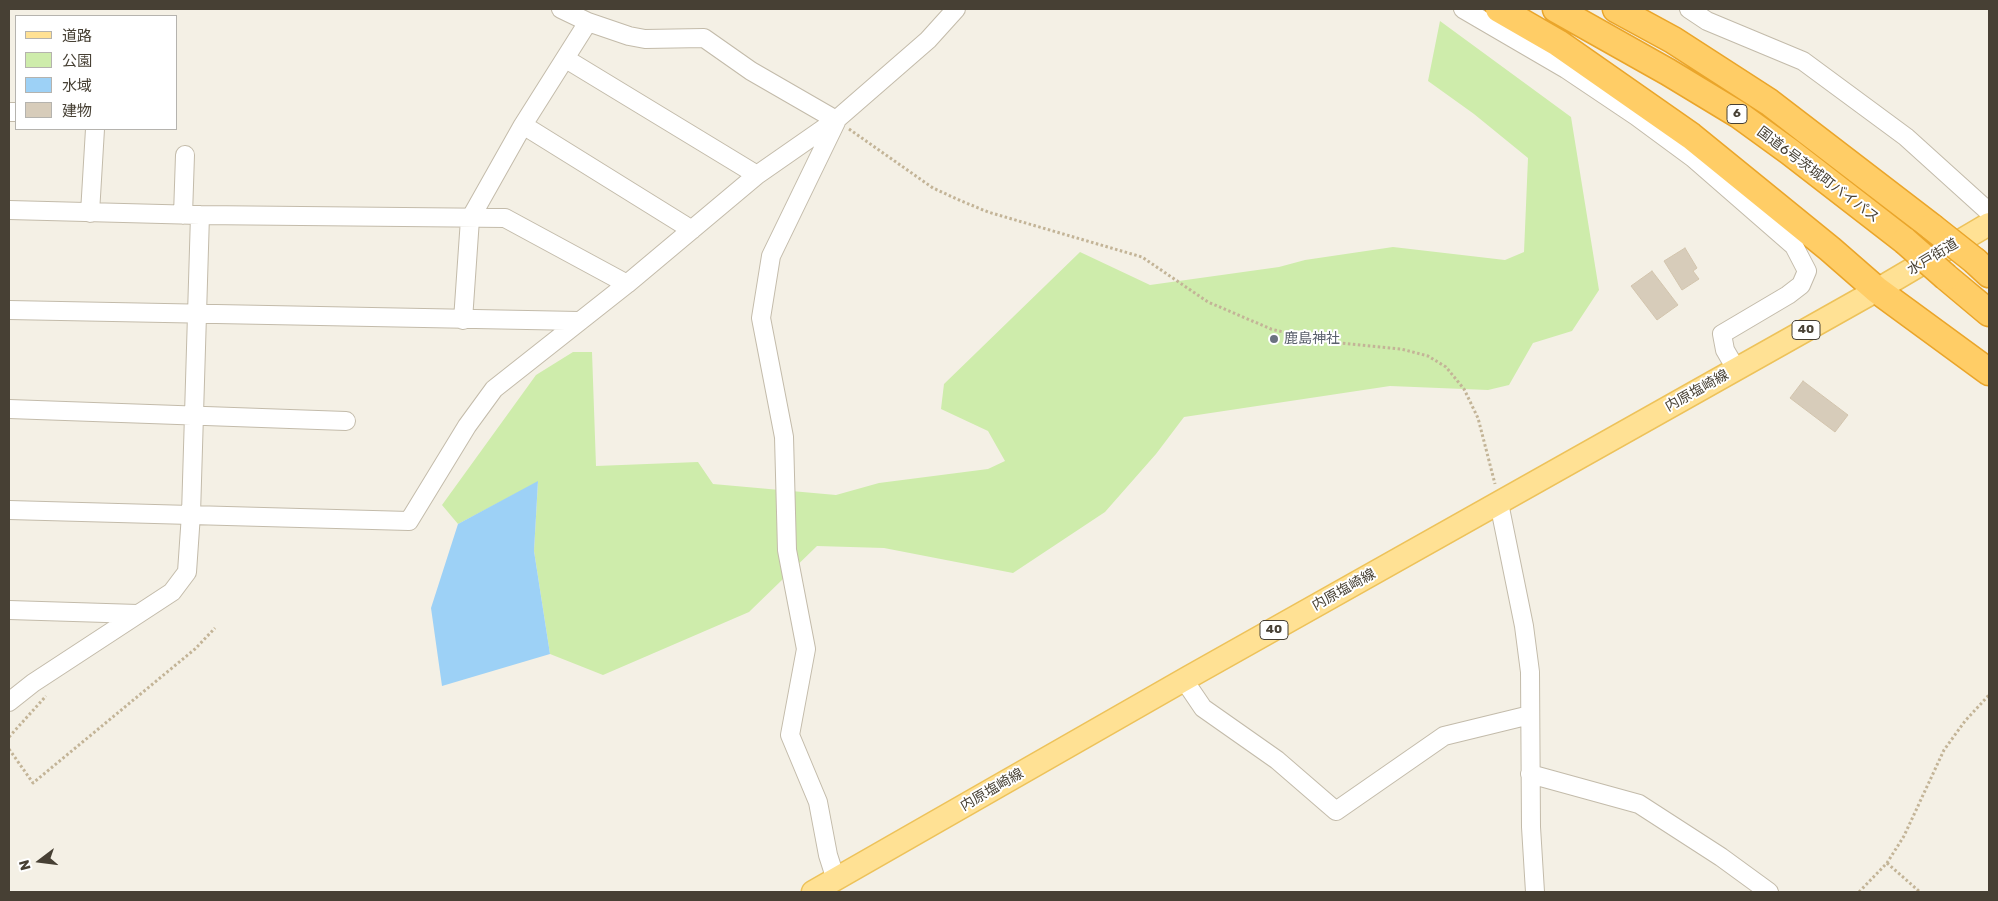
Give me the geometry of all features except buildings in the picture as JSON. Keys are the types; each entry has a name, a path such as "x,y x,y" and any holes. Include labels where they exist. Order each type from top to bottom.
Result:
{"highway":[{"path":"1498,9 1558,43 1691,136 1830,249 1877,290 1987,372"},
{"name":"国道6号茨城町バイパス","path":"1556,9 1668,72 1738,115 1790,152 1905,242 1989,313"},
{"name":"6","path":"1616,9 1673,40"},
{"name":"国道6号茨城町バイパス","path":"1673,40 1769,102 1982,267"}],"main road":[{"path":"1626,9 1673,40"},
{"name":"水戸街道","path":"1877,290 1989,224"},
{"name":"内原塩崎線","path":"813,892 1184,680 1877,290"}],"street":[{"path":"561,9 588,22 645,39 704,38 752,71 836,120"},
{"path":"9,510 409,521 467,426 494,389 627,284 757,175 836,120 928,40 956,9"},
{"path":"1463,9 1566,69 1636,116 1693,158 1794,246 1807,272 1801,285 1722,334 1724,350 1736,369"},
{"path":"1689,9 1707,21 1803,61 1906,137 1989,212"},
{"path":"464,320 470,218 523,125 588,22"},
{"path":"566,59 757,175"},
{"path":"836,120 771,256 761,318 784,437 787,550 806,649 790,735 818,802 828,855 836,880"},
{"path":"523,125 692,230"},
{"path":"90,213 95,130"},
{"path":"9,702 53,670 172,592 187,572 191,514 196,314 192,215 185,155"},
{"path":"9,210 192,215 505,218 627,284"},
{"path":"9,310 579,321"},
{"path":"9,408 346,421"},
{"path":"1499,503 1524,626 1530,672 1530,774 1535,892"},
{"path":"9,610 138,614"},
{"path":"1184,680 1203,708 1276,760 1336,811 1444,736 1530,715"},
{"path":"1530,774 1639,804 1721,857 1769,892"}],"path":[{"path":"836,120 933,188 988,212 1142,257 1208,302 1271,329 1319,341 1401,349 1428,356 1446,366 1456,376 1478,418 1499,503"},
{"path":"9,749 33,783 195,649 215,628"},
{"path":"9,737 56,685 53,670"},
{"path":"1859,892 1888,863 1904,836 1944,750 1965,721 1989,695"},
{"path":"1888,863 1920,892"}],"green space":[{"path":"1440,21 1571,117 1599,290 1572,331 1533,343 1509,385 1488,390 1390,386 1184,417 1156,454 1105,512 1013,573 884,548 817,546 749,612 603,675 550,654 534,551 538,482 458,524 442,505 536,375 573,352 592,352 596,466 698,462 713,484 836,495 879,483 988,469 1005,461 988,431 941,409 944,384 1080,252 1150,285 1279,267 1305,260 1393,247 1505,260 1524,252 1528,158 1474,114 1428,81"}],"water":[{"path":"538,481 534,551 550,654 442,686 431,608 458,524"}],"place":[{"name":"鹿島神社","path":"1274,339"}]}
